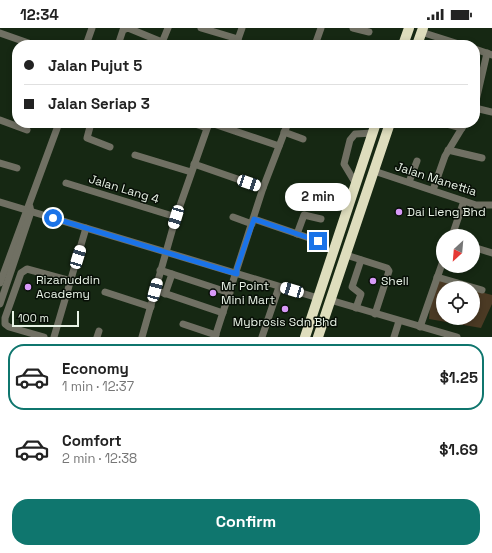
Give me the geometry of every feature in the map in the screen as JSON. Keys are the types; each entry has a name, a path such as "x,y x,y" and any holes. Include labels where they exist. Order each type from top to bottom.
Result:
{"highway":[{"path":"405,40 409,28"},
{"path":"419,40 422,30"},
{"path":"305,337 375,128"},
{"path":"318,337 388,128"}],"street":[{"path":"88,40 92,28"},
{"path":"120,40 123,30 128,28 154,40"},
{"path":"164,40 168,28"},
{"path":"201,28 232,40"},
{"path":"238,40 242,28"},
{"path":"317,40 321,28"},
{"path":"353,28 369,32"},
{"path":"422,30 449,40"},
{"path":"0,33 20,40"},
{"path":"480,80 489,54"},
{"path":"480,108 492,112"},
{"path":"0,120 12,124"},
{"path":"22,128 27,130"},
{"path":"0,304 29,209 57,128"},
{"path":"90,128 87,138 110,147"},
{"path":"142,337 176,217 208,128"},
{"path":"219,128 279,146"},
{"path":"183,324 216,336 237,274 237,268 263,188 286,128"},
{"path":"356,184 344,164 350,140 354,134 375,128"},
{"path":"433,190 448,150 462,128"},
{"path":"284,132 303,139"},
{"path":"448,150 482,158"},
{"path":"135,155 192,172"},
{"path":"409,182 417,161"},
{"path":"0,163 17,168"},
{"path":"194,164 263,188"},
{"name":"Jalan Manettia","path":"374,170 476,205 492,206"},
{"name":"Jalan Lang 4","path":"66,183 176,217"},
{"path":"454,229 464,201"},
{"path":"0,202 29,209 86,228 318,298"},
{"path":"0,282 29,209"},
{"path":"297,234 304,214 320,219"},
{"path":"233,217 318,241"},
{"path":"54,337 86,228"},
{"path":"480,249 492,253"},
{"path":"346,255 387,268 389,270 375,314"},
{"path":"356,308 361,294 352,287 361,260"},
{"path":"44,337 9,327 6,324 5,318 21,272 27,269 70,281"},
{"path":"160,270 230,293"},
{"path":"420,326 438,273"},
{"path":"165,294 172,274"},
{"path":"437,277 482,290"},
{"path":"262,337 279,287"},
{"path":"155,290 223,313"},
{"path":"105,292 151,307"},
{"path":"330,300 457,337"},
{"path":"394,337 399,321"}],"shaded area":[{"path":"436,289 436,320 429,319 430,306"},
{"path":"480,292 492,295 492,304 481,328 464,325 480,325"}],"place":[{"name":"Dai Lieng Bhd","path":"399,212"},
{"name":"Shell","path":"373,281"},
{"name":"Rizanuddin Academy","path":"28,287"},
{"name":"Mr Point Mini Mart","path":"213,293"},
{"name":"Mybrosis Sdn Bhd","path":"285,309"}],"route":[{"path":"53,218 237,274 236,271 254,219 318,241"}]}
